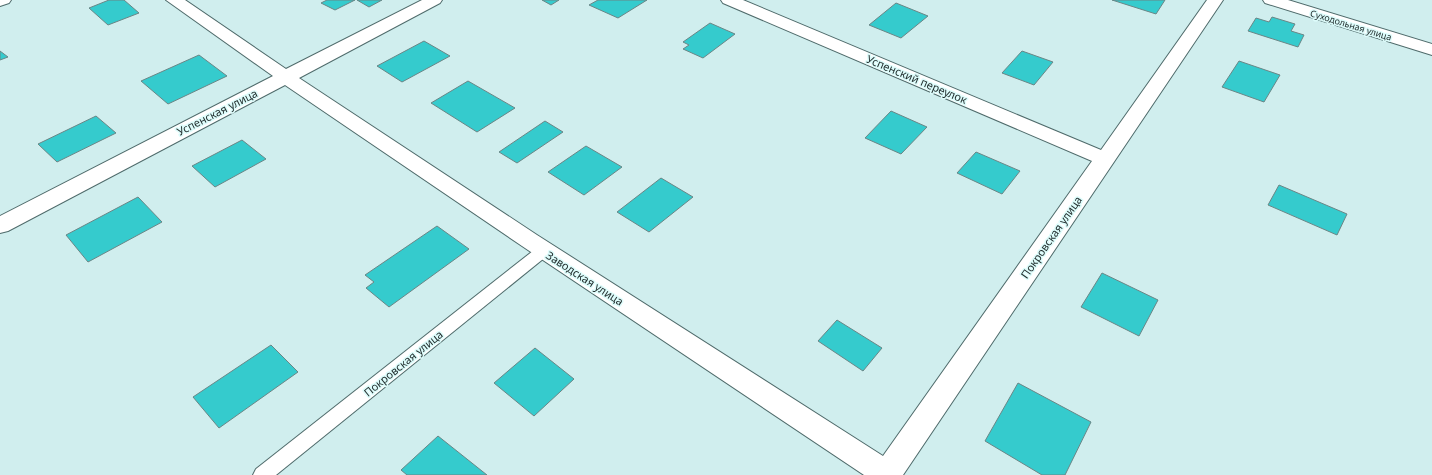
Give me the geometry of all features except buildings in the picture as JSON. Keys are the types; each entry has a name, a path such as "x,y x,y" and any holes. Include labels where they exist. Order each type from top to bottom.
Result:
{"street":[{"name":"Заводская улица","path":"174,0 285,77 543,251 888,475"},
{"name":"Успенская улица","path":"0,224 434,0"},
{"name":"Успенский переулок","path":"729,0 1105,159"},
{"name":"Покровская улица","path":"888,475 1215,0"},
{"name":"Суходольная улица","path":"1271,0 1432,50"}],"lane":[{"name":"Покровская улица","path":"262,475 543,251"}]}
